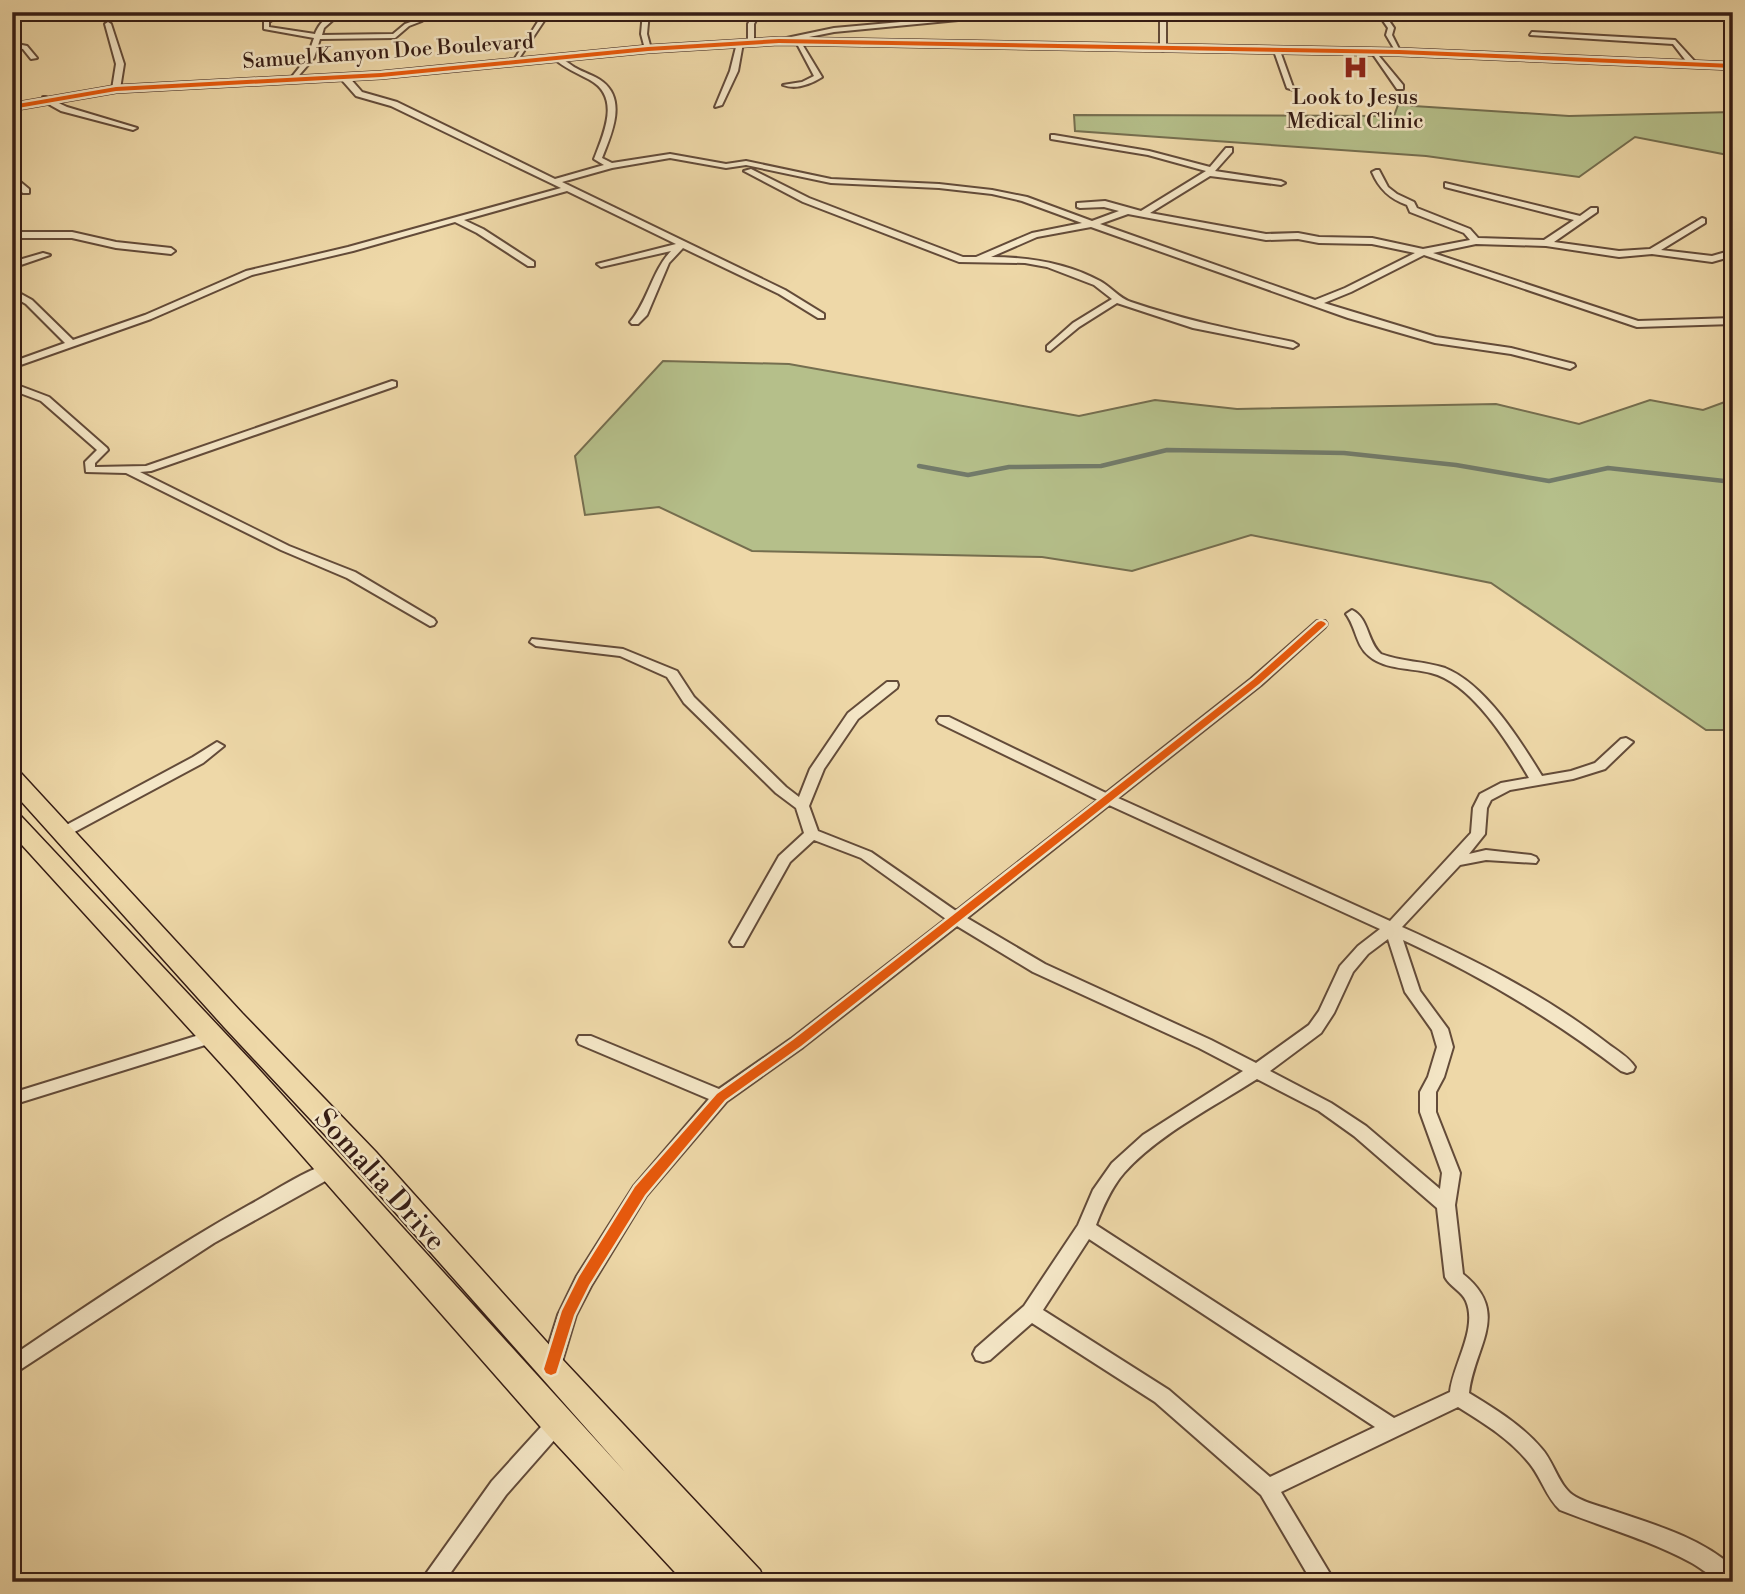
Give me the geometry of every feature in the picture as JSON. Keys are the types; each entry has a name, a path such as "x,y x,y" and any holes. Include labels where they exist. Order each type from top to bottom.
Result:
{"main road":[{"name":"Somalia Drive","path":"12,777 366,1160 551,1369 748,1582"},
{"name":"Somalia Drive","path":"17,834 212,1037 557,1423 708,1582"}],"street":[{"path":"12,21 37,12"},
{"path":"281,12 267,22 266,28 318,37 395,36 407,24 419,21"},
{"path":"295,79 310,58 321,27 339,12"},
{"path":"514,62 547,12"},
{"path":"646,12 643,34 648,49"},
{"path":"751,43 751,23 757,12"},
{"path":"934,21 936,12"},
{"path":"779,41 820,32 1034,12"},
{"path":"1163,12 1163,49"},
{"path":"1287,12 1368,12"},
{"path":"1380,12 1391,28 1389,35 1399,52"},
{"path":"107,24 120,64 116,89"},
{"path":"1532,34 1675,42 1693,64"},
{"name":"Samuel Kanyon Doe Boulevard","path":"12,107 116,89 344,77 648,49 779,41 1372,51 1733,66"},
{"path":"787,85 803,84 818,78 798,41"},
{"path":"718,104 734,71 740,43"},
{"path":"12,45 25,47 33,58"},
{"path":"1277,51 1291,88"},
{"path":"1372,51 1401,87"},
{"path":"556,57 572,72 604,85 612,100 612,123 598,159 611,166"},
{"path":"344,77 359,94 394,104 680,246 782,292 821,316"},
{"path":"46,99 64,109 133,128"},
{"path":"1054,137 1149,153 1210,171 1280,183"},
{"path":"1144,213 1210,171 1229,150"},
{"path":"554,182 611,166 670,156 726,166 760,175 806,200 950,256 977,260 1025,260 1049,265 1097,283 1116,300 1196,326 1293,345"},
{"path":"726,166 746,163 840,182 966,188 1024,199 1313,304 1435,340 1511,351 1570,366"},
{"path":"1376,172 1380,183 1395,198 1411,204 1413,210 1467,231 1476,241"},
{"path":"12,177 26,191"},
{"path":"1448,185 1581,219"},
{"path":"12,365 148,317 249,273 566,189"},
{"path":"1080,205 1105,204 1127,211 1259,236 1372,241 1423,252 1637,324 1733,321"},
{"path":"1546,243 1594,210"},
{"path":"977,260 1035,235 1092,224 1127,211"},
{"path":"455,219 481,231 531,264"},
{"path":"1652,251 1702,221"},
{"path":"12,235 72,235 116,245 170,251"},
{"path":"1313,304 1348,290 1423,252 1476,241 1546,243 1630,255 1652,251 1712,259 1733,253"},
{"path":"601,264 680,246"},
{"path":"635,322 642,315 665,262 680,246"},
{"path":"12,265 46,255"},
{"path":"12,292 29,302 72,344"},
{"path":"1050,348 1076,325 1116,300"},
{"path":"12,386 46,399 103,450 90,462 90,470 130,472 147,469 392,384"},
{"path":"130,472 285,548 351,575 430,622"},
{"path":"1352,614 1359,622 1370,652 1382,659 1428,667 1464,685 1523,754 1538,780"},
{"path":"551,1369 567,1315 584,1281 640,1191 721,1097 797,1043 956,919 1104,799 1256,682 1321,624"},
{"path":"536,642 623,653 672,674 689,700 781,790 802,806 812,834 866,855 956,919 1039,968 1256,1069 1325,1107 1360,1131 1446,1205"},
{"path":"802,806 817,769 853,716 892,685"},
{"path":"944,720 1104,799 1392,928 1542,1004 1627,1067"},
{"path":"983,1354 1031,1312 1086,1228 1099,1195 1118,1168 1149,1140 1283,1054 1315,1029 1326,1013 1346,970 1363,950 1392,928 1478,834 1480,808 1485,797 1506,786 1573,775 1600,766 1626,742"},
{"path":"62,833 198,760 217,746"},
{"path":"738,942 785,859 812,834"},
{"path":"1455,860 1486,855 1531,860"},
{"path":"1392,928 1413,992 1440,1029 1445,1047 1436,1077 1428,1092 1429,1112 1451,1172 1446,1205 1454,1278 1474,1296 1477,1313 1469,1359 1459,1378 1459,1397"},
{"path":"12,1099 212,1037"},
{"path":"585,1040 721,1097"},
{"path":"12,1367 191,1246 266,1202 330,1170"},
{"path":"1086,1228 1394,1430"},
{"path":"1031,1312 1153,1389 1268,1488 1324,1582"},
{"path":"1268,1488 1459,1397"},
{"path":"1459,1397 1490,1415 1520,1442 1544,1468 1553,1491 1567,1503 1701,1557 1724,1571 1733,1581"},
{"path":"431,1582 499,1488 557,1423"}],"green space":[{"path":"1398,105 1569,116 1733,112 1733,156 1635,137 1579,177 1426,156 1075,131 1074,115 1394,116"},
{"path":"663,361 789,364 1079,416 1155,400 1237,409 1496,404 1579,424 1650,400 1703,410 1733,399 1733,730 1706,730 1491,583 1251,535 1132,571 1042,557 752,551 659,507 585,515 575,456"}],"waterway":[{"path":"919,466 968,475 1009,467 1101,466 1167,450 1344,453 1456,465 1549,481 1608,468 1733,482"}],"cycle path":[{"path":"12,107 116,89 381,75 648,49 779,41 1399,52 1733,66"},
{"path":"551,1369 567,1315 584,1281 640,1191 721,1097 797,1043 956,919 1256,682 1321,624"}],"place":[{"name":"Look to Jesus Medical Clinic","path":"1355,68"}]}
